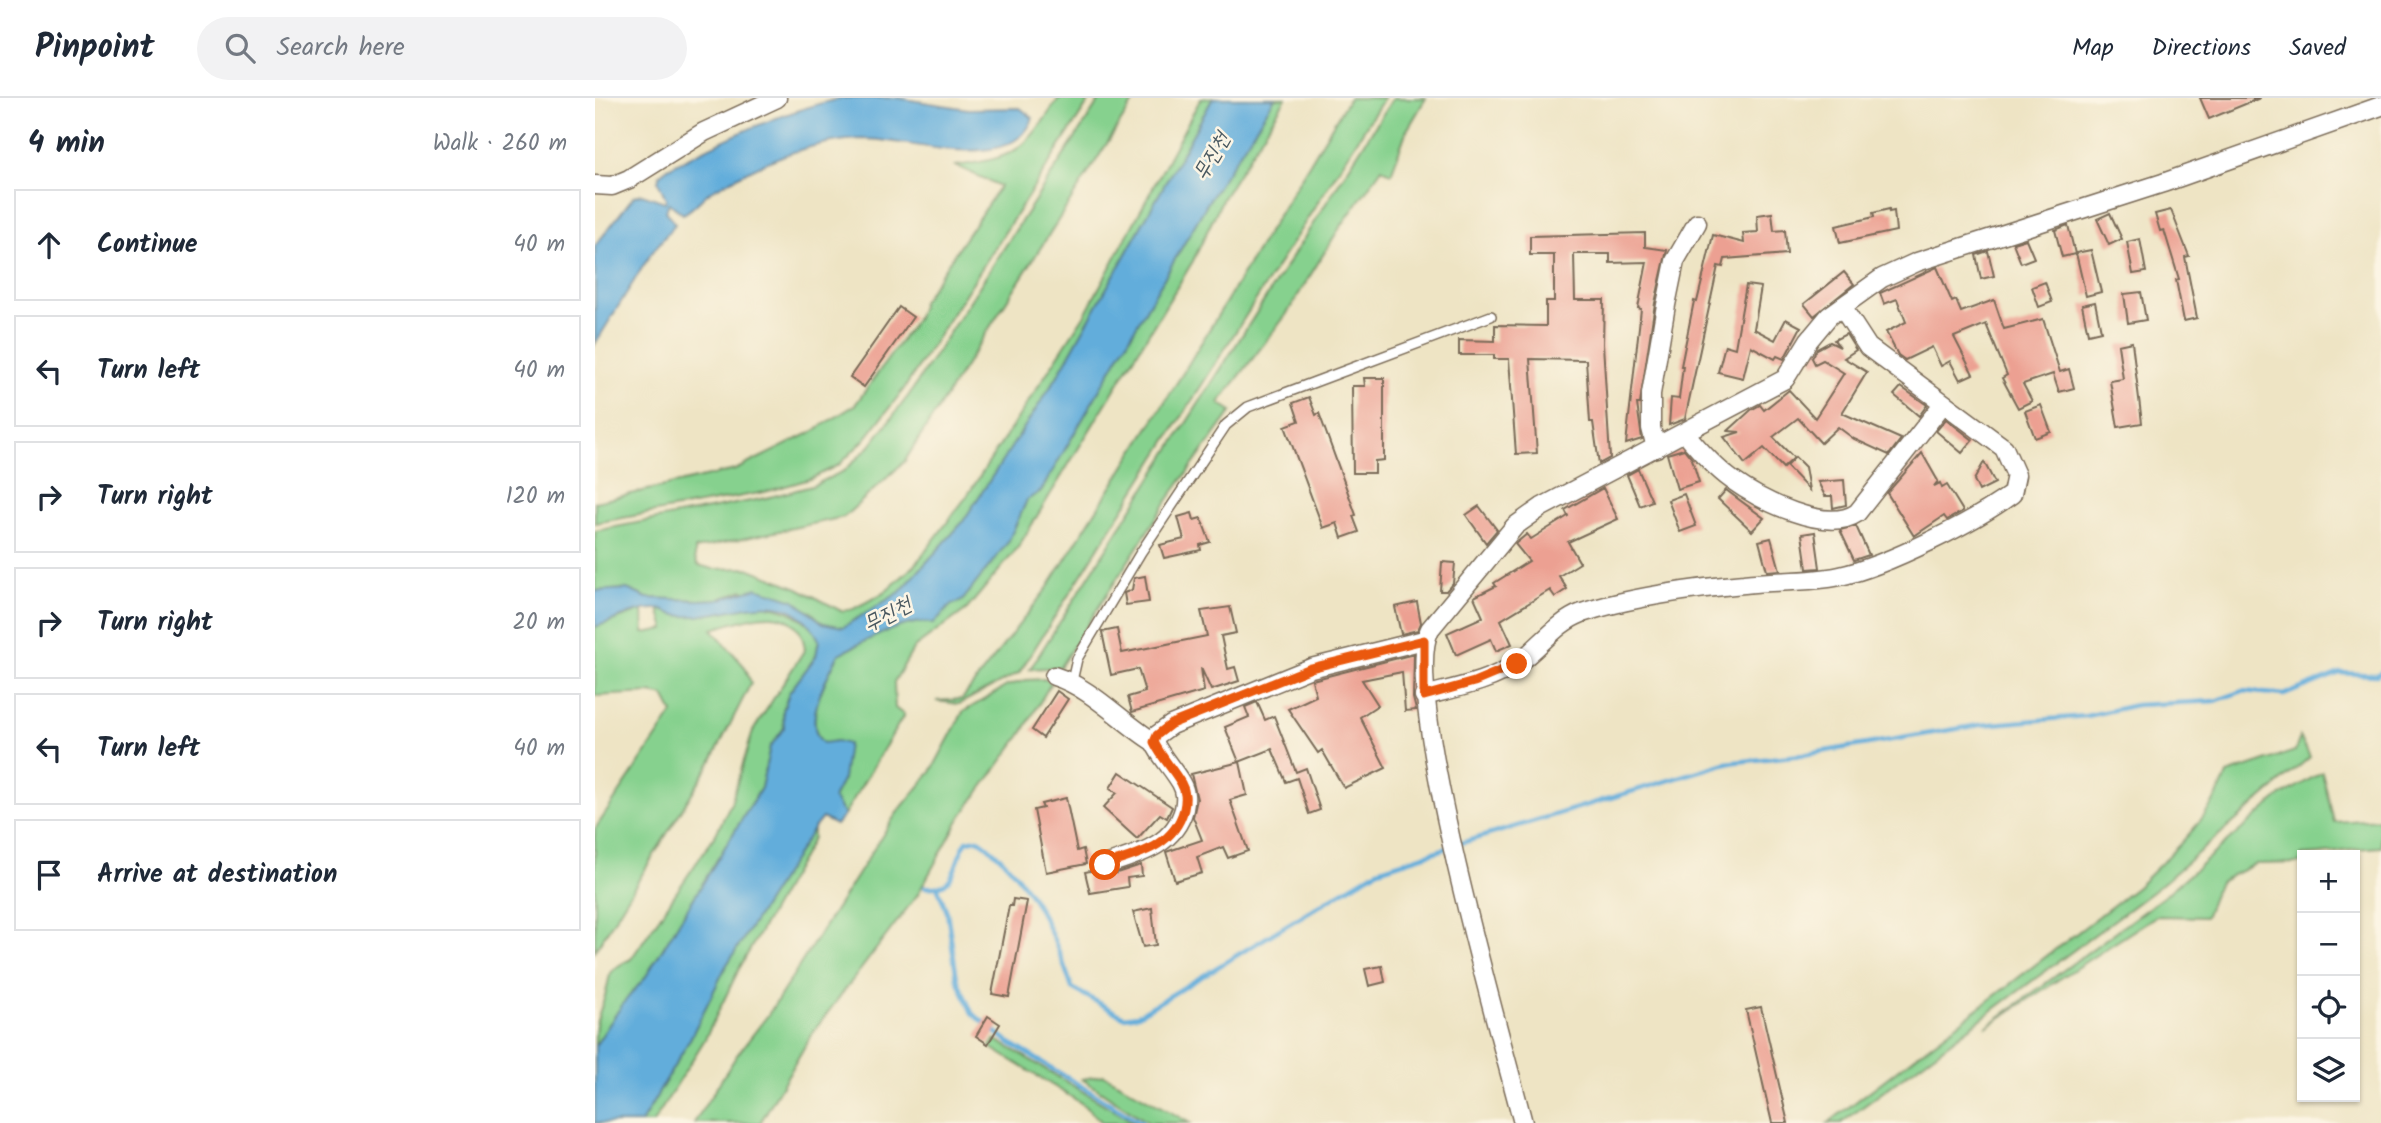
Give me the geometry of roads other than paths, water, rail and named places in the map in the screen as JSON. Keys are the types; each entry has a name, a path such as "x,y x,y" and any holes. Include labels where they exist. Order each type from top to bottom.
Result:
{"street":[{"path":"595,184 612,186 629,179 703,132 777,98"},
{"path":"1154,742 1157,735 1171,724 1278,680 1311,668 1424,640 1515,526 1542,507 1785,379 1809,340 1842,307 1882,278 1917,262 2163,183 2381,106"},
{"path":"1656,448 1651,428 1651,394 1666,305 1675,261 1697,223"},
{"path":"1424,696 1474,682 1517,664 1563,623 1581,614 1622,603 1743,584 1839,576 1875,565 1991,509 2013,494 2016,475 2004,448 1868,347 1842,307"},
{"path":"1685,433 1732,481 1809,517 1837,522 1857,513 1943,404"},
{"path":"1424,640 1424,696 1434,762 1523,1123"},
{"path":"1054,676 1072,681 1126,724 1154,742 1182,783 1186,798 1181,821 1171,836 1149,850 1105,865"}],"lane":[{"path":"1072,681 1077,659 1134,564 1226,425 1248,407 1491,316"}],"water":[{"path":"842,98 898,98 968,109 1020,108 1033,118 1022,135 1004,145 983,150 933,148 866,139 825,143 785,155 747,171 711,191 683,214 669,203 666,211 675,224 650,255 595,344 595,246 634,196 642,194 665,202 658,181 660,174 668,168 753,127"},
{"name":"무진천","path":"1213,98 1275,98 1208,202 1041,491 1027,500 1008,542 962,601 951,605 933,624 912,623 899,627 839,654 818,700 815,724 817,735 823,743 837,741 848,744 843,779 833,798 844,815 836,825 822,818 813,829 726,966 690,1039 641,1123 595,1123 595,1046 624,1002 645,978 761,788 770,747 784,728 783,711 789,693 816,656 819,640 809,624 797,614 771,606 693,616 649,609 595,627 595,591 627,589 647,598 699,600 720,599 757,588 794,600 823,623 843,627 900,592 962,523 1057,377"}],"waterway":[{"path":"1458,844 1726,763 1802,755 1980,725 2086,716 2136,705 2215,701 2243,691 2284,695 2340,673 2377,675 2381,672"},
{"path":"925,887 936,887 949,880 967,841 978,839 1012,869 1037,906 1072,988 1124,1017 1138,1015 1378,870 1450,847"},
{"path":"938,889 947,912 957,979 972,1013 1010,1043 1142,1123"}]}
